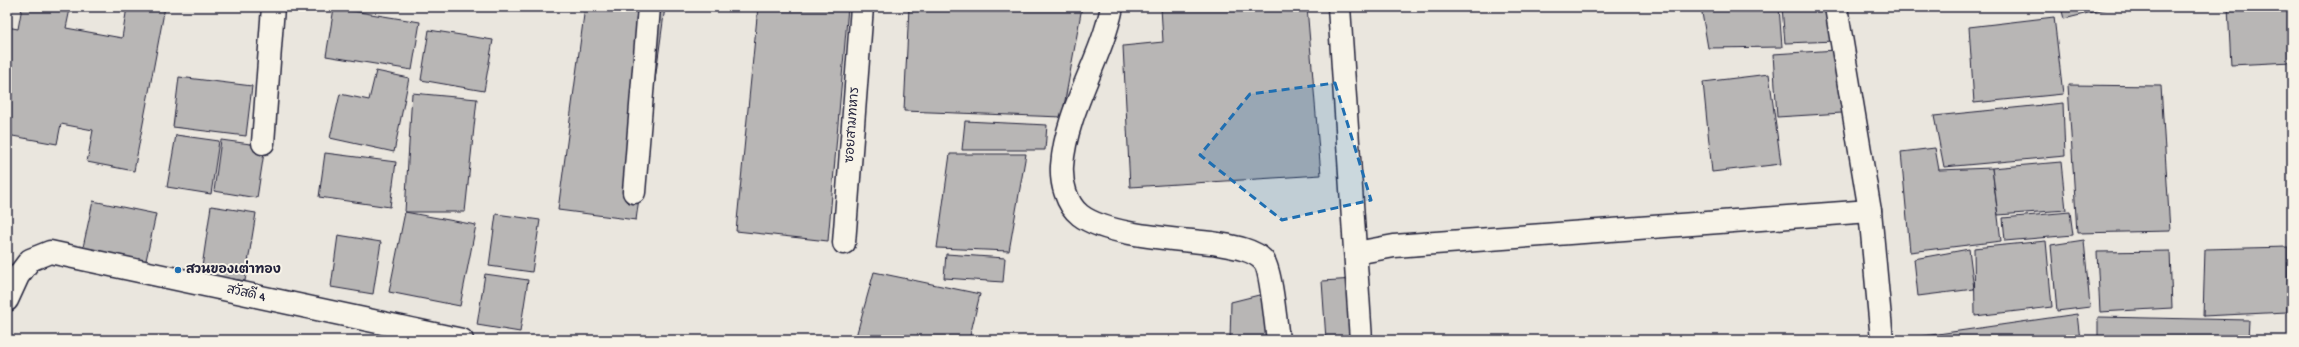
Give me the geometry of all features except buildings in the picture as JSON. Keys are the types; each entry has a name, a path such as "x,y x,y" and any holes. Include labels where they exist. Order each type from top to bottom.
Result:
{"street":[{"path":"263,143 274,7"},
{"path":"634,192 649,7"},
{"name":"ซอยสามทหาร","path":"844,243 862,7"},
{"path":"1112,7 1069,133 1062,166 1066,194 1071,205 1080,215 1107,228 1226,245 1251,252 1264,261 1269,276 1278,340"},
{"path":"1338,7 1361,340"},
{"path":"1836,7 1870,211 1882,340"},
{"path":"1356,253 1394,246 1870,211"},
{"name":"สวัสดี 4","path":"7,300 18,276 30,260 50,252 462,340"}],"highlighted area":[{"path":"1335,83 1371,200 1282,220 1200,155 1250,94"}],"place":[{"name":"สวนของเต่าทอง","path":"178,270"}]}
